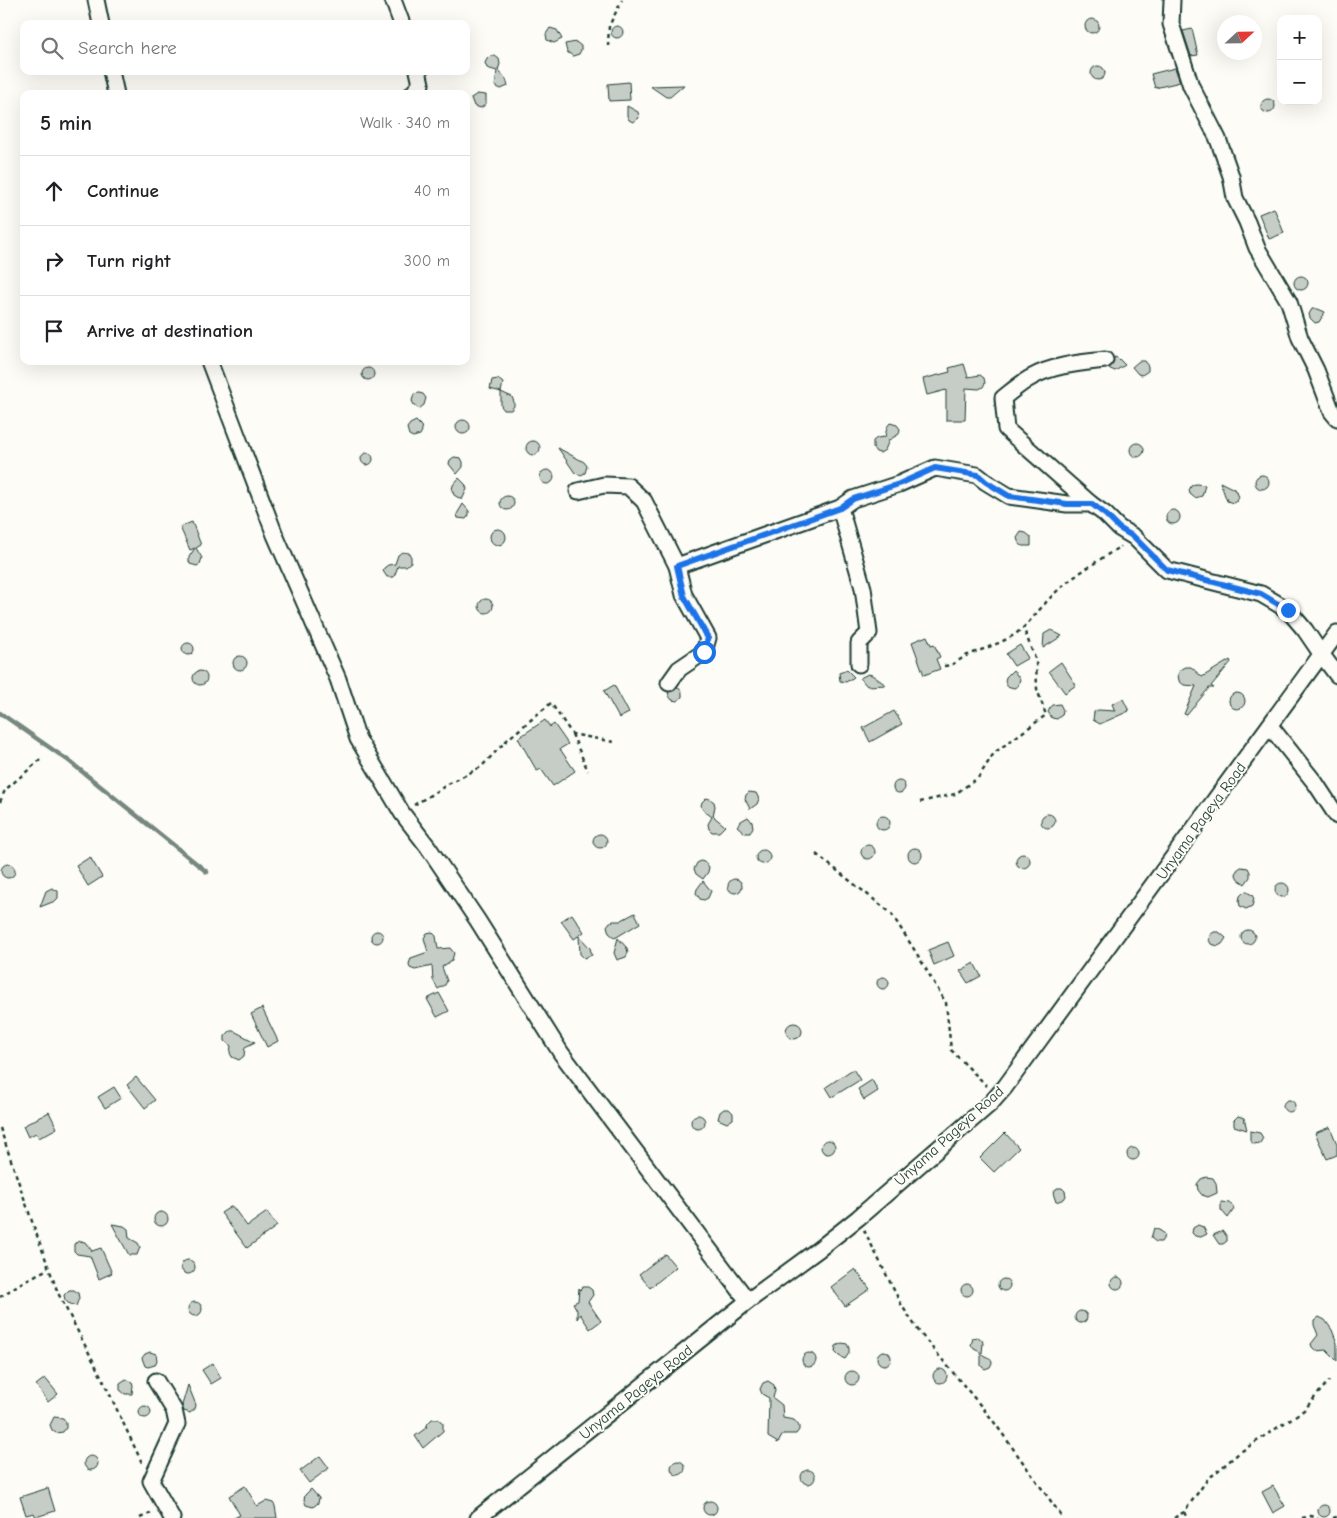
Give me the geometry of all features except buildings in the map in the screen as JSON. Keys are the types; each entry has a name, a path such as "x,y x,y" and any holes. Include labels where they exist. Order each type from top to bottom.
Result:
{"street":[{"path":"96,0 100,20"},
{"path":"393,0 400,20"},
{"path":"1172,0 1171,24 1191,86 1218,138 1231,176 1235,198 1257,248 1289,302 1300,338 1316,370 1332,412 1337,418"},
{"path":"112,75 115,90"},
{"path":"415,90 420,84 419,75"},
{"path":"1105,360 1072,364 1032,376 1003,398 1006,430 1119,528 1134,537 1167,570 1261,594 1288,610 1306,630 1337,675"},
{"path":"211,365 275,535 338,679 358,740 402,813 428,847 478,921 561,1053 748,1302"},
{"path":"677,566 840,508 853,499 899,484 935,468 978,475 1009,496 1067,504 1092,504"},
{"path":"578,491 604,485 628,486 644,501 677,566 684,596 708,638 704,652 679,670 668,683"},
{"path":"840,508 863,588 869,633 859,643 858,664"},
{"name":"Unyama Pageya Road","path":"478,1518 748,1302 858,1218 997,1096 1337,633"},
{"path":"1270,726 1316,784 1337,816"},
{"path":"156,1381 174,1410 177,1424 150,1481 172,1518"}],"path":[{"path":"608,46 609,26 622,0"},
{"path":"944,666 950,666 1014,634 1055,593 1087,568 1134,537"},
{"path":"920,802 955,794 978,778 994,753 1046,715 1037,689 1036,661 1023,627"},
{"path":"402,813 450,784 482,768 508,740 551,703 572,734 588,771"},
{"path":"572,734 614,742"},
{"path":"0,802 5,790 40,760"},
{"path":"816,854 891,913 918,954 946,1003 951,1050 997,1096"},
{"path":"0,1128 58,1293 103,1380 150,1481"},
{"path":"858,1218 902,1306 920,1334 991,1418 1063,1518"},
{"path":"0,1297 24,1281 48,1269"},
{"path":"1174,1518 1184,1512 1207,1480 1239,1454 1304,1410 1328,1381"},
{"path":"1184,1512 1187,1518"},
{"path":"1302,1518 1311,1516 1318,1518"},
{"path":"1333,1518 1337,1517"}],"waterway":[{"path":"0,713 69,761 207,872"}],"route":[{"path":"704,652 708,638 684,596 677,566 840,508 853,499 899,484 935,468 978,475 1009,496 1046,502 1092,504 1119,528 1134,537 1167,570 1261,594 1288,610"}]}
